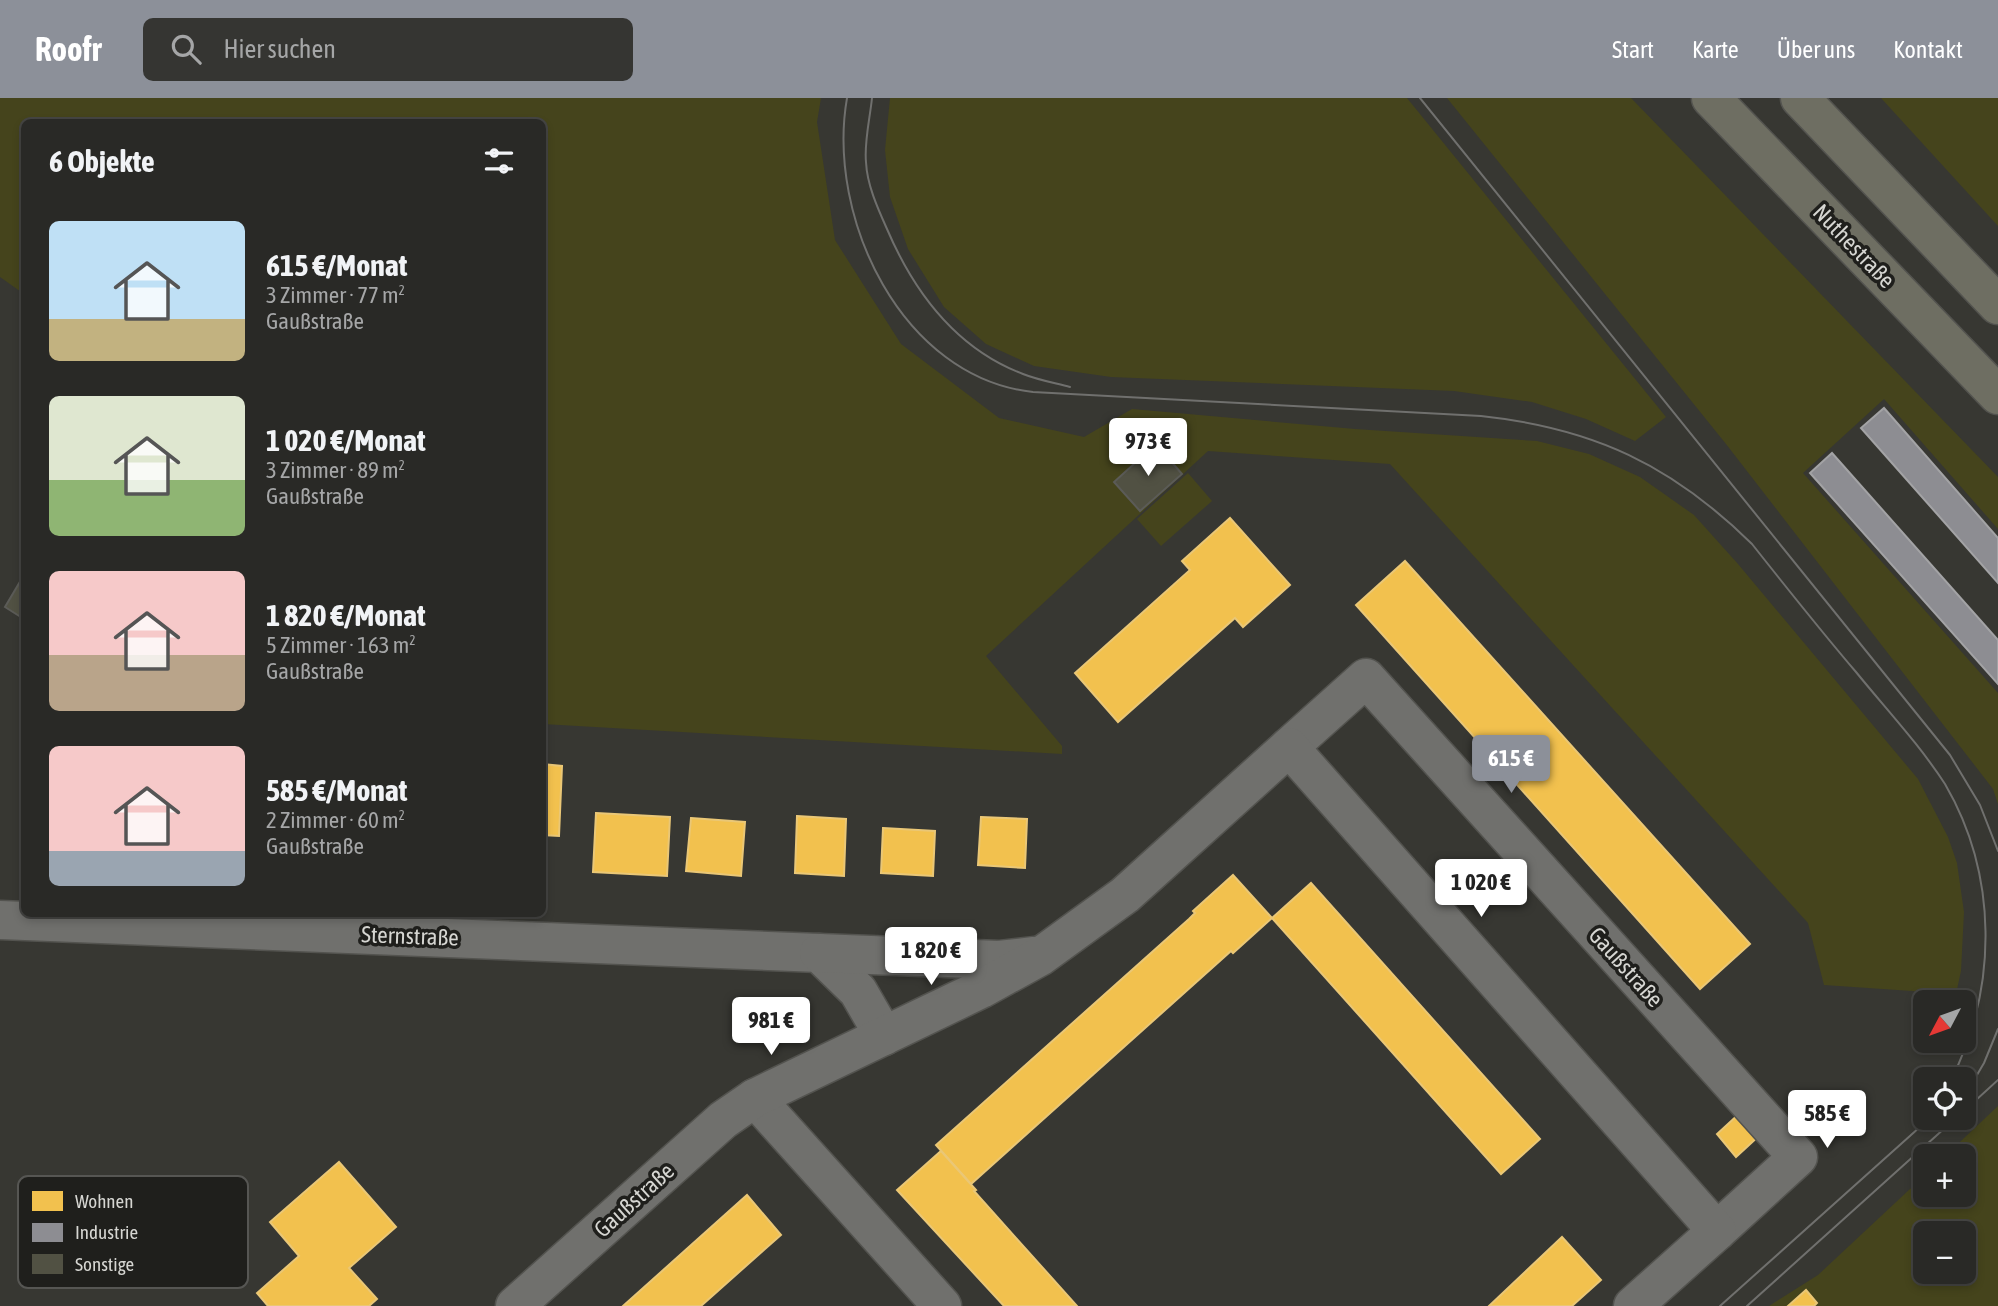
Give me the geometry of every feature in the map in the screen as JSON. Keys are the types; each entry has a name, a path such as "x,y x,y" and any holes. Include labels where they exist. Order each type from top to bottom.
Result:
{"highway":[{"name":"Nuthestraße","path":"1710,98 1998,395"},
{"path":"1800,98 1998,305"}],"street":[{"name":"Gaußstraße","path":"515,1306 723,1120 755,1098 981,989 1041,956 1125,895 1366,678 1798,1157 1633,1306"},
{"path":"1289,747 1717,1231"},
{"name":"Sternstraße","path":"0,920 999,960 1041,956"},
{"path":"819,953 858,991 884,1036"},
{"path":"755,1098 942,1306"}],"shaded area":[{"path":"0,98 821,98 817,122 835,240 901,344 999,418 1084,437 1132,409 1355,429 1537,441 1589,454 1640,477 1694,515 1918,779 1948,837 1957,863 1964,912 1961,971 1957,990 1913,991 1824,985 1808,923 1390,464 1208,451 986,656 1062,746 1062,754 546,724 546,119 21,119 21,292 0,277"},
{"path":"890,98 1407,98 1666,417 1635,441 1586,419 1532,402 1454,391 1111,377 1034,366 986,344 944,307 908,249 890,197 885,150"},
{"path":"1447,98 1631,98 1998,477 1998,529 1884,399 1803,473 1998,693 1998,804 1993,789 1726,444"},
{"path":"1881,98 1998,98 1998,226"},
{"path":"1188,473 1212,501 1161,546 1137,519"},
{"path":"1998,1106 1998,1306 1769,1306 1818,1275 1913,1186 1913,1207 1976,1207 1976,1144 1958,1144 1976,1130 1976,1127"}],"building: Wohnen":[{"path":"1230,518 1290,585 1243,627 1235,618 1118,722 1075,673 1190,570 1182,561"},
{"path":"1405,561 1750,944 1700,989 1356,605"},
{"path":"546,764 562,766 559,836 546,835"},
{"path":"596,813 670,817 667,876 593,872"},
{"path":"797,816 846,819 844,876 795,873"},
{"path":"981,817 1027,819 1025,868 978,865"},
{"path":"691,818 745,822 741,876 686,871"},
{"path":"883,828 935,831 933,876 881,873"},
{"path":"1233,875 1272,918 1233,953 1231,951 971,1184 936,1145 1189,919 1195,913 1193,911"},
{"path":"1311,883 1540,1139 1501,1174 1272,918"},
{"path":"1740,1113 1760,1135 1736,1157 1717,1134"},
{"path":"941,1151 1077,1306 1004,1306 897,1190"},
{"path":"339,1162 396,1227 349,1268 377,1299 369,1306 268,1306 257,1293 299,1256 270,1222"},
{"path":"747,1195 781,1235 701,1306 623,1306"},
{"path":"1562,1237 1601,1280 1572,1306 1489,1306"},
{"path":"1806,1290 1817,1303 1814,1306 1788,1306"}],"building: Industrie":[{"path":"1884,408 1998,538 1998,583 1861,428"},
{"path":"1832,453 1998,640 1998,684 1810,473"}],"building: Sonstige":[{"path":"1156,444 1182,474 1140,511 1114,482"},
{"path":"21,580 21,617 5,607"}],"tram line":[{"path":"847,98 844,145 849,193 862,240 883,285 911,324 946,357 987,380 1033,392 1481,416 1522,422 1595,441 1628,455 1692,492 1722,516 1752,544 1913,741 1945,784 1962,819 1975,856 1983,893 1986,931 1984,969 1977,1007 1956,1067"},
{"path":"872,98 866,138 867,171 871,188 898,252 924,296 940,316 978,350 1023,374 1070,387"},
{"path":"1420,98 1950,755 1980,805 1998,851"},
{"path":"1976,1077 1998,1029"},
{"path":"1976,1100 1998,1080"},
{"path":"1720,1306 1917,1130"},
{"path":"1747,1306 1943,1130"}]}
